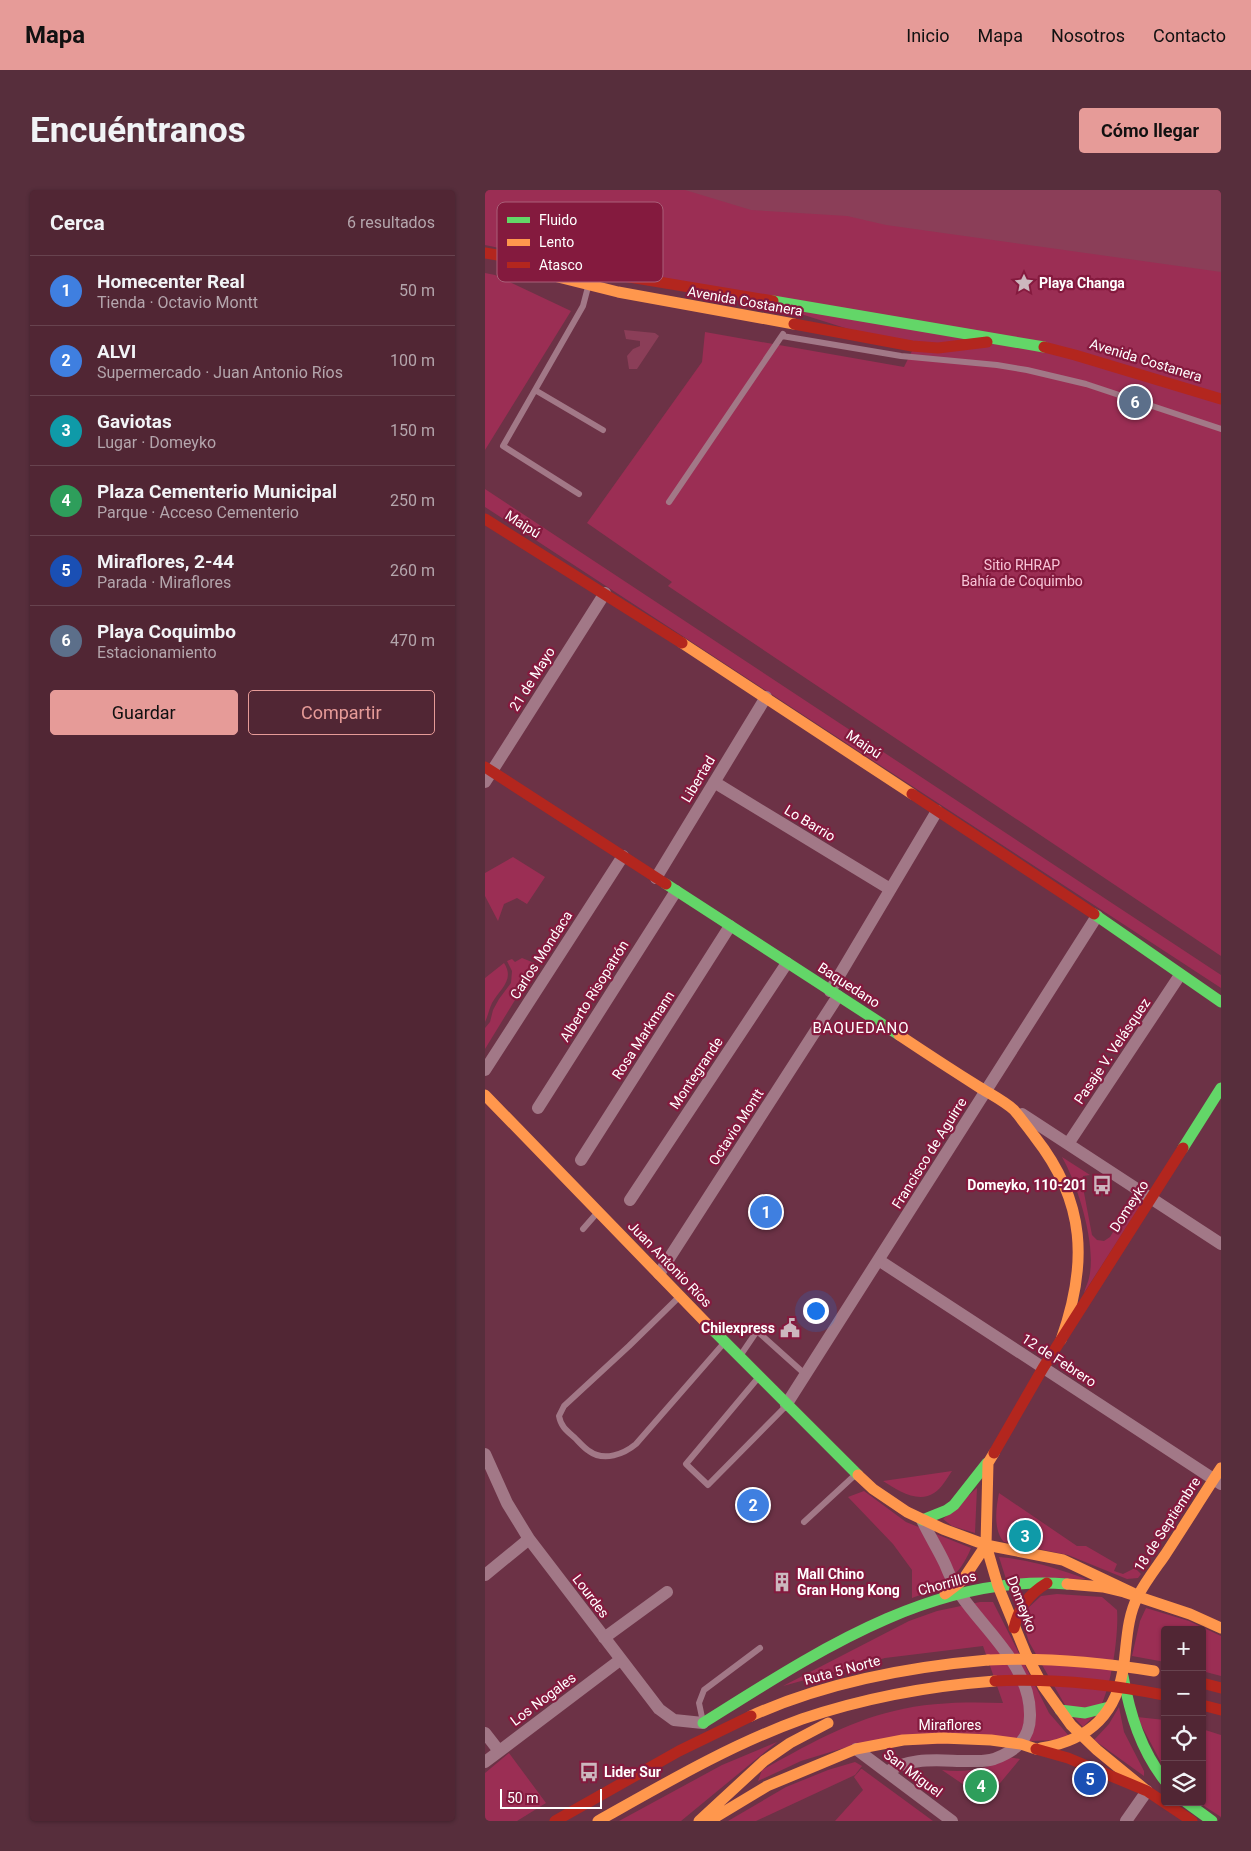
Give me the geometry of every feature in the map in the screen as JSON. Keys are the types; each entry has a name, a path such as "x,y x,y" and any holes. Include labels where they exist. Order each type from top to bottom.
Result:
{"main road":[{"name":"Avenida Costanera","path":"485,255 497,259"},
{"name":"Avenida Costanera","path":"575,282 788,324 912,346 938,348 1003,339"},
{"name":"Avenida Costanera","path":"652,282 1003,339 1075,355 1221,399"},
{"name":"Maipú","path":"485,519 605,593 766,697 1097,916 1221,1002"},
{"name":"Baquedano","path":"487,774 623,856 1013,1109"},
{"name":"Domeyko","path":"1147,1791 1082,1736 1059,1710 1034,1670 1014,1628 985,1545 987,1463 1043,1368 1221,1088"},
{"name":"Juan Antonio Ríos","path":"485,1095 855,1474 891,1502 922,1520 985,1545 1063,1560 1139,1596"},
{"name":"Domeyko","path":"1013,1109 1045,1148 1064,1184 1076,1222 1079,1262 1078,1282 1069,1321 1061,1340"},
{"path":"922,1520 954,1506 987,1463"},
{"name":"18 de Septiembre","path":"1139,1596 1217,1482 1221,1468"},
{"path":"958,1590 985,1545"},
{"path":"1014,1628 1017,1615 1024,1601 1033,1591 1047,1583"},
{"name":"Chorrillos","path":"633,1778 703,1723 850,1636 892,1616 958,1590 1047,1583 1103,1587 1139,1596 1199,1617 1221,1628"},
{"path":"1139,1596 1129,1625 1123,1672 1125,1692 1135,1729 1146,1754 1161,1775"},
{"name":"Ruta 5 Norte","path":"556,1821 732,1725 814,1693 858,1680 906,1669 953,1662 1031,1658 1074,1660 1159,1672"},
{"path":"1037,1748 1063,1744 1082,1736 1099,1722 1109,1707 1123,1672"},
{"path":"598,1821 694,1768 767,1733 822,1712 892,1694 955,1684 1037,1680 1091,1683 1161,1694"},
{"path":"1206,1683 1221,1688"},
{"path":"699,1821 751,1773 790,1743 817,1728 892,1694"},
{"path":"1206,1706 1221,1710"},
{"path":"1059,1710 1084,1714 1109,1707"},
{"name":"Miraflores","path":"709,1821 767,1786 856,1749 903,1740 942,1738 991,1740 1037,1748 1094,1768 1147,1791 1192,1821"},
{"path":"1191,1806 1212,1821"}],"street":[{"name":"21 de Mayo","path":"487,774 605,593"},
{"name":"Libertad","path":"656,878 766,697"},
{"name":"Lo Barrio","path":"714,782 890,889"},
{"path":"834,993 890,889 937,811"},
{"name":"Carlos Mondaca","path":"485,1070 623,856"},
{"name":"Alberto Risopatrón","path":"538,1108 676,891"},
{"name":"Francisco de Aguirre","path":"787,1405 1097,916"},
{"name":"Rosa Markmann","path":"581,1160 730,926"},
{"name":"Montegrande","path":"630,1200 787,963"},
{"name":"Pasaje V. Velásquez","path":"1068,1144 1180,975"},
{"name":"Octavio Montt","path":"659,1274 834,993"},
{"name":"Baquedano","path":"1013,1109 1221,1244"},
{"name":"12 de Febrero","path":"879,1261 1217,1482"},
{"name":"Lourdes","path":"485,1454 507,1503 529,1539 659,1709 667,1716 682,1722 703,1723"},
{"path":"887,1772 896,1766 914,1761 991,1760 1021,1744 1029,1729 1030,1702 1027,1687 1007,1655 958,1590 922,1520"},
{"path":"485,1574 529,1539"},
{"path":"604,1638 667,1592"},
{"name":"Los Nogales","path":"485,1762 620,1660"},
{"path":"485,1733 499,1751"},
{"name":"San Miguel","path":"856,1749 952,1821"},
{"path":"1126,1821 1147,1791"}],"lane":[{"path":"579,494 503,446 583,306 588,286"},
{"path":"669,502 782,336 788,324"},
{"path":"782,336 901,356 997,365 1027,370 1085,384 1221,429"},
{"path":"535,390 603,430"},
{"path":"583,1229 598,1212"},
{"path":"680,1296 564,1406 559,1416 564,1428 590,1452 597,1455 611,1456 629,1450 637,1444 725,1342"},
{"path":"739,1357 757,1331 806,1375"},
{"path":"759,1377 687,1464 709,1485 787,1405"},
{"path":"803,1522 855,1474"},
{"path":"703,1723 699,1703 704,1690 760,1648"}],"green space":[{"name":"Sitio RHRAP Bahía de Coquimbo","path":"485,190 1221,190 1221,956 668,586 672,582 587,523 702,362 705,332 904,367 912,351 766,303 663,282 663,202 497,202 497,247 485,245"},
{"path":"485,273 497,276 497,282 510,282 571,311 485,450"},
{"path":"485,489 1221,975 1221,988 485,507"},
{"path":"513,857 545,877 527,904 517,898 504,904 498,921 485,896 485,873"},
{"path":"522,958 537,964 485,1049 485,1028 490,1022 493,1010 499,999 511,983 512,971 507,961 512,959 515,962"},
{"path":"504,963 508,974 507,979 492,1003 485,1022 485,978"},
{"path":"1062,1157 1090,1175 1083,1176 1082,1182 1092,1235 1097,1240 1104,1241 1110,1237 1132,1201 1140,1206 1084,1293 1091,1265 1088,1233 1080,1199"},
{"path":"952,1471 942,1486 928,1496 921,1497 908,1494 883,1481"},
{"path":"977,1488 975,1533 952,1526 943,1519"},
{"path":"864,1491 906,1522 971,1548 961,1567 941,1585 912,1598 912,1570 893,1544 848,1497"},
{"path":"999,1493 1077,1546 1086,1546 1117,1564 1114,1571 1123,1574 1135,1568 1141,1574 1138,1578 1127,1579 1068,1555 1004,1542 997,1525 996,1512"},
{"path":"999,1557 1043,1565 1086,1579 1006,1579"},
{"path":"1057,1594 1102,1597 1117,1610 1113,1663 1106,1692 1097,1713 1083,1727 1069,1712 1029,1642 1023,1623 1025,1611 1041,1596"},
{"path":"980,1602 993,1602 1049,1713 1069,1736 1058,1740 847,1747 801,1761 758,1781 762,1770 842,1728 876,1716 907,1708 934,1704 1003,1703 983,1646 885,1658 783,1686 909,1621 937,1611"},
{"path":"1146,1608 1200,1626 1161,1626 1161,1661 1132,1656 1140,1621"},
{"path":"1206,1629 1221,1636 1221,1676 1206,1672"},
{"path":"1119,1707 1124,1732 1144,1771 1144,1776 1094,1740 1109,1724"},
{"path":"1137,1717 1161,1720 1161,1762"},
{"path":"1206,1730 1221,1735 1221,1817 1204,1806 1206,1806"},
{"path":"777,1742 681,1821 619,1821 722,1765"},
{"path":"509,1753 546,1803 517,1821 485,1821 485,1773"},
{"path":"1009,1757 1020,1759 986,1800 942,1770 960,1771 977,1769 993,1765"},
{"path":"855,1762 862,1766 855,1775 756,1821 728,1821 786,1787 828,1770"},
{"path":"861,1769 933,1821 835,1821 863,1790 854,1777"}],"shaded area":[{"path":"685,190 1221,190 1221,272 886,225 847,216 751,210"},
{"path":"624,330 655,333 659,336 637,369 629,369 627,356 633,349 640,346 640,341 626,339"}],"traffic: fast":[{"path":"773,301 1044,347"},
{"path":"666,884 899,1035"},
{"path":"1094,914 1221,1002"},
{"path":"1183,1148 1221,1088"},
{"path":"710,1327 858,1475"},
{"path":"922,1520 947,1510 954,1505 987,1463"},
{"path":"703,1723 830,1646 875,1624 921,1605 969,1592 1017,1584 1067,1584"},
{"path":"1123,1676 1133,1718 1149,1757 1161,1775"},
{"path":"1060,1710 1085,1713 1109,1707"},
{"path":"1191,1806 1212,1821"}],"traffic: slow":[{"path":"578,282 618,292 794,324"},
{"path":"682,643 912,794"},
{"path":"899,1035 1014,1110 1052,1161 1064,1185 1073,1210 1077,1234 1078,1260 1075,1285 1070,1312 1061,1340"},
{"path":"485,1095 710,1327"},
{"path":"994,1453 988,1463 986,1545 998,1586 1026,1654 1043,1686 1071,1725 1097,1750 1147,1791"},
{"path":"1041,1748 1058,1744 1087,1731 1108,1710 1121,1681 1134,1604 1147,1580 1221,1468"},
{"path":"858,1475 873,1489 907,1512 943,1529 986,1545 1063,1560 1139,1596"},
{"path":"945,1594 962,1581 986,1545"},
{"path":"1067,1584 1103,1587 1124,1592 1190,1614 1221,1628"},
{"path":"988,1660 1030,1659 1071,1661 1154,1671"},
{"path":"751,1716 808,1694 867,1678 927,1667 988,1660"},
{"path":"598,1821 723,1753 802,1719 849,1705 897,1694 995,1681"},
{"path":"699,1821 764,1761 790,1743 828,1723"},
{"path":"709,1821 767,1786 856,1749 903,1740 942,1738 991,1740 1021,1744 1036,1749"}],"traffic: jam":[{"path":"485,253 497,255"},
{"path":"659,282 773,301"},
{"path":"794,324 912,346 938,348 987,342"},
{"path":"1044,347 1221,399"},
{"path":"485,519 682,643"},
{"path":"485,767 666,884"},
{"path":"912,794 1094,914"},
{"path":"994,1453 1043,1368 1183,1148"},
{"path":"1014,1628 1022,1607 1035,1592 1047,1583"},
{"path":"995,1681 1038,1680 1080,1683 1161,1694"},
{"path":"1206,1684 1221,1688"},
{"path":"1206,1706 1221,1710"},
{"path":"555,1821 679,1751 751,1716"},
{"path":"1036,1749 1068,1758 1147,1791 1192,1821"}],"place":[{"name":"Playa Changa","path":"1024,283"},
{"name":"Playa Coquimbo","path":"1135,402"},
{"name":"Domeyko, 110-201","path":"1102,1185"},
{"name":"Homecenter Real","path":"766,1212"},
{"name":"Chilexpress","path":"790,1328"},
{"name":"ALVI","path":"753,1505"},
{"name":"Gaviotas","path":"1025,1536"},
{"name":"Mall Chino Gran Hong Kong","path":"782,1582"},
{"name":"Lider Sur","path":"589,1772"},
{"name":"Miraflores, 2-44","path":"1090,1779"},
{"name":"Plaza Cementerio Municipal","path":"981,1786"}],"district":[{"name":"BAQUEDANO","path":"861,1028"}]}
